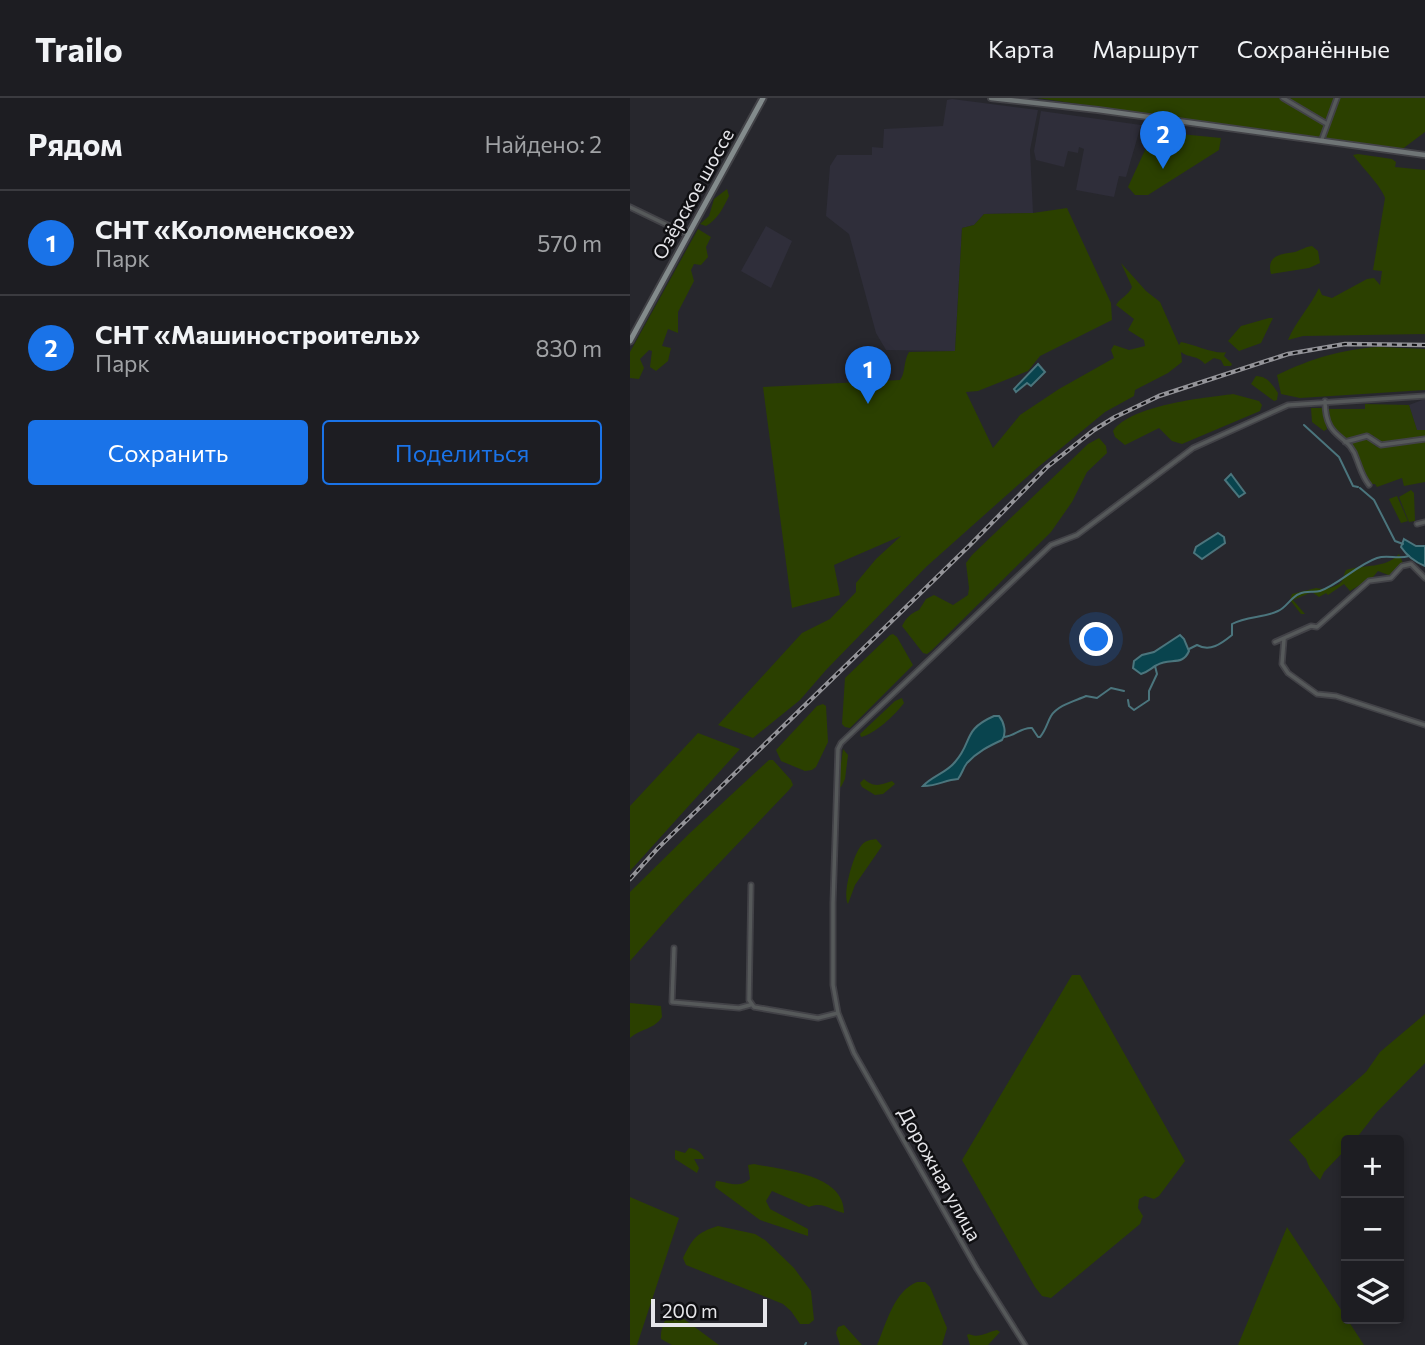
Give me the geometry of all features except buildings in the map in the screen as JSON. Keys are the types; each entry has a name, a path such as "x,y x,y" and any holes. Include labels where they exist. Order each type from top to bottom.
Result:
{"main road":[{"name":"Озёрское шоссе","path":"630,341 763,98"},
{"path":"991,98 1033,101 1425,155"}],"street":[{"path":"1283,98 1327,124"},
{"path":"1321,139 1338,98"},
{"path":"630,207 688,235"},
{"name":"Дорожная улица","path":"1025,1345 977,1269 854,1053 838,1013 833,985 833,903 837,755 841,744 1051,545 1077,535 1193,448 1288,405 1425,396"},
{"path":"1325,401 1327,423 1345,442 1369,485"},
{"path":"1345,442 1367,436 1381,446 1425,439"},
{"path":"1418,524 1425,522"},
{"path":"1275,642 1311,626 1317,627 1370,581 1391,578 1402,566 1411,564 1425,578"},
{"path":"1284,639 1282,664 1288,673 1317,694 1336,696 1425,725"},
{"path":"751,885 750,1004 754,1007 818,1018 838,1013"},
{"path":"674,948 672,1002 740,1008 750,1004"}],"shaded area":[{"path":"947,100 1038,110 1030,150 1033,213 984,214 974,225 962,228 955,351 886,350 876,333 849,234 826,216 830,166 837,155 872,155 872,147 883,148 884,129 943,126"},
{"path":"1041,111 1141,125 1126,177 1119,176 1114,197 1076,190 1084,149 1079,147 1078,153 1068,151 1064,167 1036,160 1034,151"},
{"path":"766,226 792,241 771,288 741,271"},
{"path":"1425,399 1425,430 1417,431 1409,405"}],"green space":[{"path":"1037,98 1425,98 1425,132 1401,150"},
{"path":"1160,132 1221,138 1219,150 1148,195 1135,195 1128,187 1151,137"},
{"path":"1353,155 1392,159 1396,162 1395,167 1425,170 1425,334 1303,336 1288,340 1319,288 1322,295 1332,298 1367,279 1374,278 1380,285 1382,271 1373,270 1385,198 1376,182"},
{"path":"727,189 729,196 717,217 706,226 700,224 709,216 714,199"},
{"path":"1067,208 1111,303 1112,320 1040,356 1028,371 978,391 966,392 993,448 1020,415 1114,358 1111,350 1114,345 1129,350 1145,346 1144,340 1128,330 1134,319 1116,305 1132,287 1121,263 1146,291 1160,302 1179,345 1181,342 1211,351 1226,352 1224,356 1231,366 1224,366 1221,360 1214,358 1205,364 1181,352 1182,362 1168,373 1135,390 1134,396 1105,412 1037,468 926,567 800,700 753,738 718,725 802,633 830,619 856,592 856,583 876,559 901,536 834,565 840,595 792,608 763,387 900,380 909,352 955,351 962,228 974,225 984,214 1033,213"},
{"path":"698,229 711,237 706,247 708,257 701,265 694,264 691,270 694,281 678,312 678,333 668,329 662,346 671,348 668,361 656,371 650,367 652,351 649,350 640,359 644,368 639,379 630,378 630,352"},
{"path":"1312,246 1318,251 1320,263 1309,268 1271,274 1273,259"},
{"path":"1273,318 1261,343 1239,351 1228,341 1241,326"},
{"path":"1378,347 1425,349 1425,390 1300,398 1281,394 1277,375 1326,356"},
{"path":"1256,376 1263,377 1271,384 1278,393 1277,400 1274,401 1251,384"},
{"path":"1233,394 1259,401 1262,405 1260,411 1182,444 1172,441 1159,428 1125,445 1115,437 1113,431 1122,422 1151,409"},
{"path":"1365,404 1409,405 1417,430 1425,430 1425,439 1383,444 1377,443 1373,435 1344,440 1330,424 1329,409 1365,409"},
{"path":"1311,408 1323,408 1327,429 1324,431 1312,422"},
{"path":"1099,438 1106,446 1107,453 1087,472 1072,502 1051,532 931,651 923,653 902,626 907,618 919,610 926,599 934,595 953,605 968,595 966,563 972,555 1088,444"},
{"path":"1367,439 1377,447 1425,442 1425,482 1404,486 1402,478 1377,487 1370,484 1348,444"},
{"path":"1411,490 1414,493 1415,521 1409,522 1399,497"},
{"path":"1397,496 1408,521 1401,523 1389,499"},
{"path":"1399,554 1403,563 1391,576 1378,571 1350,591 1344,584 1328,595 1326,593 1319,597 1312,592 1293,600 1305,614 1301,614 1290,600 1292,594 1337,585 1342,581 1346,570 1381,564"},
{"path":"893,634 913,665 850,728 845,727 842,724 845,678"},
{"path":"902,698 904,703 890,718 861,737 860,734 895,701"},
{"path":"817,706 826,706 828,742 816,767 805,771 781,761 776,750"},
{"path":"698,733 740,749 630,871 630,806"},
{"path":"843,749 848,755 845,779 841,787 838,786"},
{"path":"769,760 773,760 793,785 630,961 630,892"},
{"path":"864,779 874,785 892,781 895,784 883,794 875,795 862,787 860,783"},
{"path":"876,839 882,846 855,885 848,904 847,884 858,851 864,843"},
{"path":"1072,975 1080,975 1185,1161 1159,1196 1154,1199 1145,1196 1139,1199 1138,1208 1143,1216 1140,1224 1051,1298 1042,1296 1035,1287 962,1160"},
{"path":"630,1003 661,1006 662,1017 630,1038"},
{"path":"1425,1014 1425,1063 1376,1113 1359,1135 1341,1135 1341,1154 1320,1180 1289,1140 1366,1072 1380,1052"},
{"path":"689,1148 698,1151 704,1159 694,1159 699,1168 697,1173 675,1159 675,1150 685,1153"},
{"path":"748,1165 795,1172 823,1182 842,1200 844,1213 823,1205 809,1207 772,1191 766,1201 770,1209 808,1229 808,1236 760,1220 715,1187 716,1181 738,1184 746,1182 750,1179"},
{"path":"630,1197 679,1218 637,1345 630,1345"},
{"path":"718,1226 755,1234 794,1268 811,1291 814,1320 809,1324 800,1324 783,1304 686,1265 683,1258 693,1241 705,1231"},
{"path":"1287,1227 1341,1310 1341,1324 1350,1324 1364,1345 1238,1345"},
{"path":"925,1282 930,1287 947,1328 942,1345 877,1345 897,1300 909,1286"},
{"path":"673,1311 719,1345 672,1345 661,1339 664,1324"},
{"path":"844,1325 862,1345 840,1345 836,1333 838,1327"},
{"path":"997,1330 1000,1332 988,1345 970,1345 967,1335 980,1335"}],"water":[{"path":"1038,364 1045,372 1031,386 1027,383 1016,392 1014,389"},
{"path":"1231,474 1245,493 1239,497 1225,480"},
{"path":"1218,533 1224,537 1225,543 1202,559 1194,553 1196,547"},
{"path":"1404,539 1416,546 1425,546 1425,566 1403,550 1401,547"},
{"path":"1180,635 1189,651 1183,659 1162,663 1141,674 1133,668 1134,661 1142,655 1154,652"},
{"path":"994,716 999,716 1003,724 1002,740 971,759 958,779 923,786 951,766 961,755 972,731"}],"waterway":[{"path":"1304,425 1339,457 1353,486 1358,487"},
{"path":"1360,488 1374,500 1395,541 1403,544"},
{"path":"1189,649 1197,645 1206,648 1220,644 1232,635 1232,624 1278,611 1296,595 1327,588 1377,558 1409,556"},
{"path":"1128,700 1129,706 1134,710 1149,700 1149,691 1157,674 1155,666"},
{"path":"1004,737 1032,728 1040,737 1051,716 1062,706 1086,696 1097,698 1111,688 1124,691"}],"railway":[{"path":"630,879 658,848 1047,467 1094,430 1159,396 1288,354 1345,344 1425,345"}],"place":[{"name":"СНТ «Машиностроитель»","path":"1163,169"},
{"name":"СНТ «Коломенское»","path":"868,404"}]}
